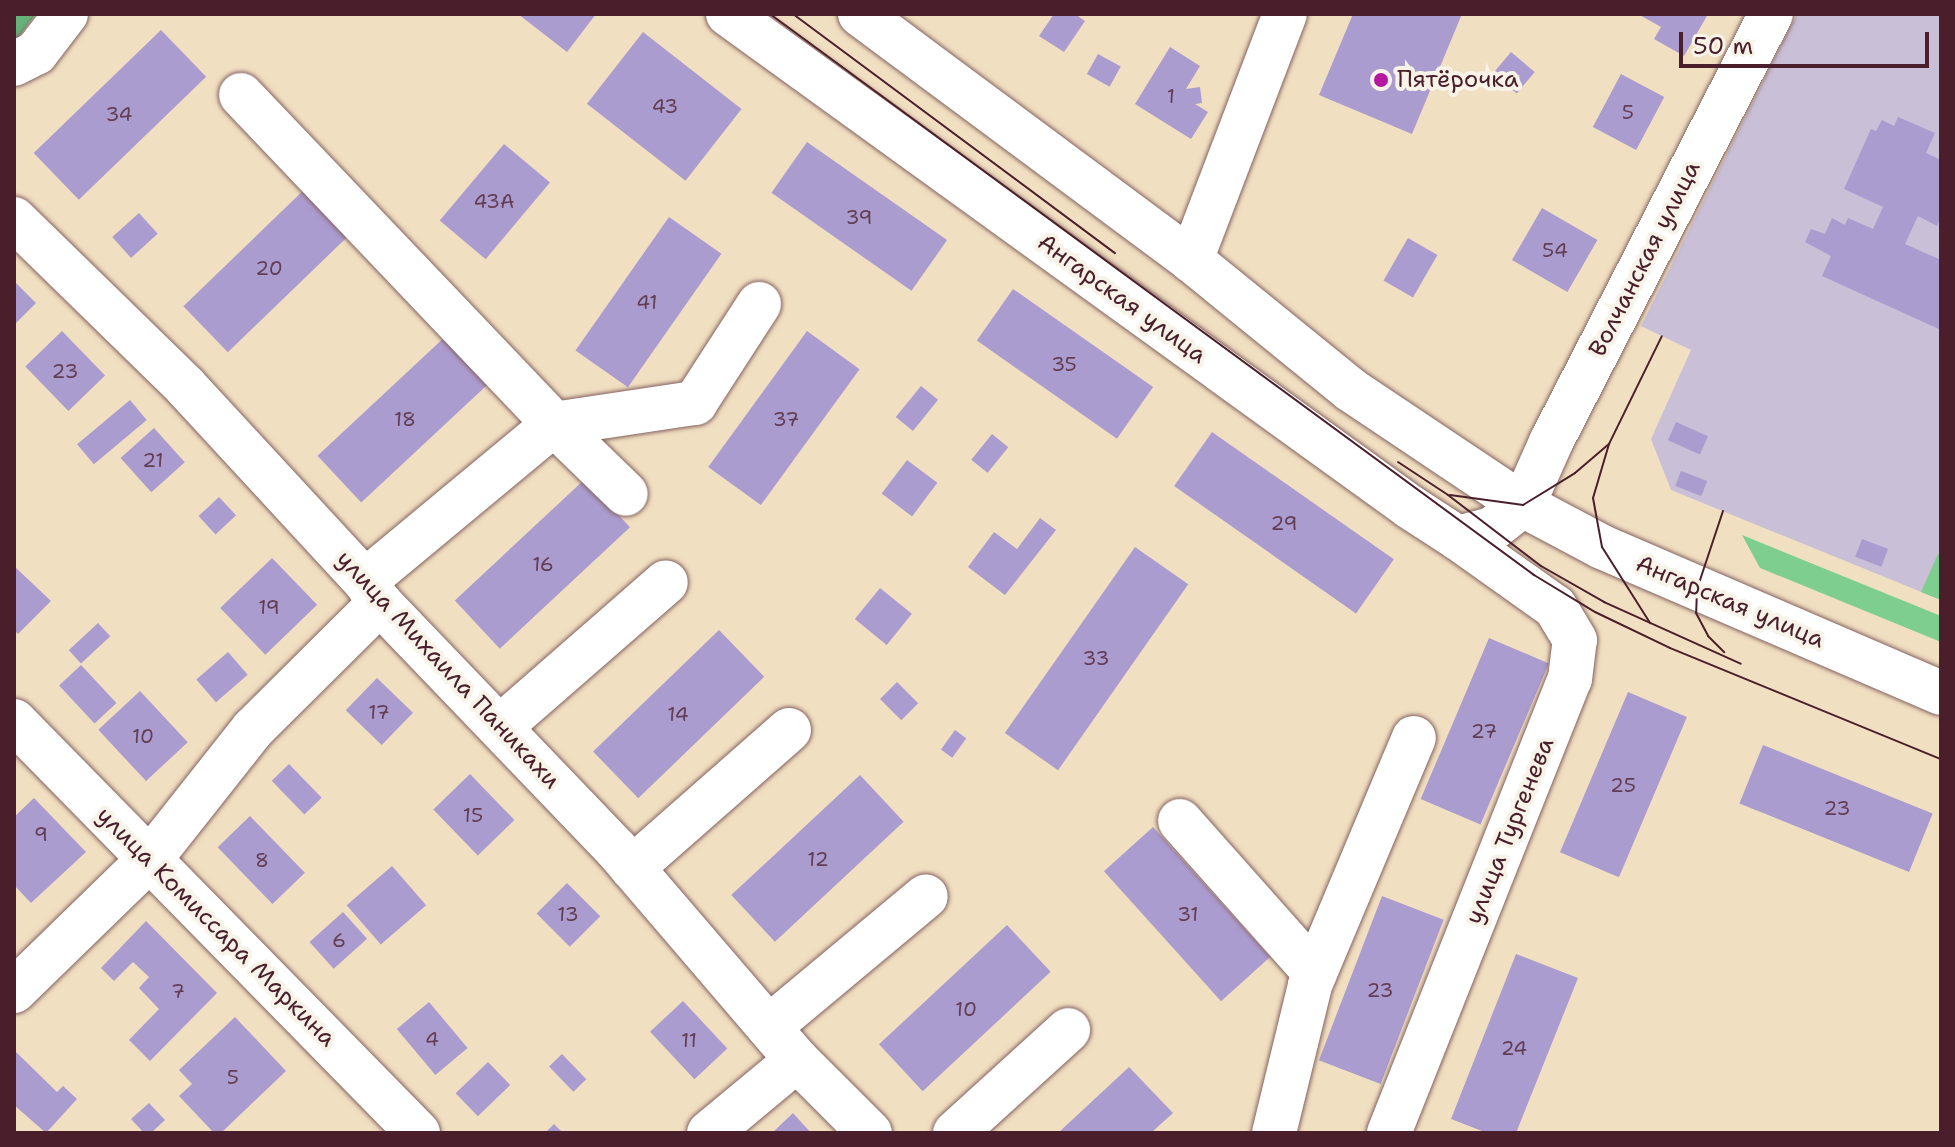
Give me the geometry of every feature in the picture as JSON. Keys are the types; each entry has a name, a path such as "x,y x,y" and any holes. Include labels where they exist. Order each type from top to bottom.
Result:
{"street":[{"path":"14,64 36,53 66,14"},
{"name":"Ангарская улица","path":"860,14 1191,260 1351,390 1490,533"},
{"path":"1191,260 1285,14"},
{"name":"Волчанская улица","path":"1490,533 1551,442 1771,14"},
{"name":"Ангарская улица","path":"752,21 1410,507 1490,533 1602,547 1941,693"},
{"path":"241,95 554,424 626,494"},
{"name":"улица Михаила Паникахи","path":"14,219 185,386 372,592 632,868 797,1060 870,1133"},
{"path":"14,991 151,858 253,729 372,592 554,424 695,403 759,304"},
{"name":"улица Тургенева","path":"1389,1133 1570,679 1575,640 1555,607 1490,533"},
{"path":"500,727 666,582"},
{"name":"улица Комиссара Маркина","path":"14,721 418,1133"},
{"path":"632,868 789,730"},
{"path":"1274,1133 1315,973 1414,738"},
{"path":"1180,821 1315,973"},
{"path":"769,1027 926,896"},
{"path":"955,1133 1068,1030"},
{"path":"709,1133 797,1060"}],"shaded area":[{"path":"1797,14 1941,14 1941,600 1671,490 1651,439 1691,350 1641,326"}],"green space":[{"path":"14,14 36,14 14,43"},
{"path":"1742,535 1941,616 1941,642 1760,568"},
{"path":"1938,554 1941,554 1941,600 1921,592"}],"building":[{"path":"518,14 596,14 567,52"},
{"path":"1054,14 1075,14 1085,21 1064,52 1039,36"},
{"path":"1353,14 1462,14 1412,134 1319,95"},
{"path":"1638,14 1708,14 1684,56 1654,39 1661,27"},
{"path":"161,30 206,77 79,200 34,153"},
{"path":"643,32 742,109 685,181 587,104"},
{"path":"1170,47 1200,66 1186,89 1200,87 1202,103 1195,104 1208,112 1191,139 1135,104"},
{"path":"1511,52 1535,72 1517,93 1493,73"},
{"path":"1098,54 1121,67 1110,87 1087,74"},
{"path":"1621,74 1664,97 1636,150 1593,127"},
{"path":"1898,117 1935,133 1926,153 1941,160 1941,218 1937,226 1918,216 1905,244 1941,260 1941,330 1822,276 1831,256 1805,242 1811,229 1825,234 1832,218 1845,225 1848,218 1873,229 1883,207 1844,189 1871,129 1876,131 1882,120 1894,126"},
{"path":"807,142 947,240 912,291 771,193"},
{"path":"504,144 550,183 486,259 440,221"},
{"path":"310,184 354,230 228,352 183,306"},
{"path":"1542,208 1597,240 1567,292 1512,260"},
{"path":"139,213 158,234 131,258 112,237"},
{"path":"669,217 721,254 628,387 576,351"},
{"path":"1408,238 1437,255 1413,297 1384,280"},
{"path":"14,281 36,303 14,325"},
{"path":"1013,289 1153,387 1117,439 977,341"},
{"path":"62,331 105,376 68,411 25,366"},
{"path":"807,331 860,369 761,505 708,467"},
{"path":"447,335 491,382 361,503 318,456"},
{"path":"921,386 938,400 913,431 896,417"},
{"path":"130,400 147,420 94,464 77,444"},
{"path":"1676,422 1708,436 1700,455 1668,440"},
{"path":"154,428 185,462 151,492 121,458"},
{"path":"1212,432 1394,559 1356,613 1174,486"},
{"path":"992,434 1008,447 988,473 971,460"},
{"path":"907,460 937,483 912,516 882,494"},
{"path":"1681,471 1707,481 1701,496 1675,486"},
{"path":"585,479 630,527 500,649 455,600"},
{"path":"219,497 236,515 216,534 199,516"},
{"path":"1040,518 1056,530 1005,595 968,567 994,532 1017,549"},
{"path":"1862,539 1888,549 1881,567 1855,557"},
{"path":"1135,547 1188,584 1058,770 1005,733"},
{"path":"272,558 317,605 265,655 220,608"},
{"path":"14,566 51,601 18,634 14,630"},
{"path":"880,588 912,614 887,645 855,619"},
{"path":"98,623 110,636 81,663 69,650"},
{"path":"719,630 764,677 638,798 593,752"},
{"path":"1489,638 1549,663 1480,824 1421,799"},
{"path":"228,652 248,675 216,702 196,680"},
{"path":"81,665 116,703 95,723 59,685"},
{"path":"377,678 413,713 382,745 346,710"},
{"path":"897,682 918,703 901,720 880,699"},
{"path":"140,691 188,742 146,781 98,730"},
{"path":"1628,692 1687,717 1619,877 1560,852"},
{"path":"955,730 966,738 952,758 941,749"},
{"path":"1763,745 1933,814 1909,872 1739,803"},
{"path":"289,764 322,798 304,814 272,781"},
{"path":"470,774 514,820 478,855 433,809"},
{"path":"860,775 904,822 775,942 731,895"},
{"path":"34,798 86,852 31,903 14,885 14,817"},
{"path":"250,816 305,873 273,904 218,847"},
{"path":"1153,827 1270,957 1221,1001 1104,871"},
{"path":"392,866 426,905 381,945 347,905"},
{"path":"567,883 600,916 570,947 537,913"},
{"path":"1382,896 1444,920 1381,1084 1319,1060"},
{"path":"343,912 367,939 334,969 310,942"},
{"path":"146,921 217,993 150,1061 129,1040 159,1009 139,988 149,977 133,962 114,981 101,968"},
{"path":"1007,925 1051,972 923,1091 879,1044"},
{"path":"1516,954 1578,978 1516,1133 1487,1133 1451,1119"},
{"path":"683,1001 727,1049 694,1079 650,1032"},
{"path":"429,1002 468,1048 435,1075 397,1029"},
{"path":"235,1017 286,1071 221,1133 214,1133 179,1096 192,1084 179,1070"},
{"path":"16,1052 57,1092 63,1086 77,1099 46,1133 14,1105"},
{"path":"562,1054 586,1079 573,1092 549,1067"},
{"path":"488,1062 510,1085 478,1116 456,1093"},
{"path":"1129,1067 1173,1113 1151,1133 1058,1133"},
{"path":"149,1103 165,1120 151,1133 144,1133 131,1119"},
{"path":"793,1113 811,1133 772,1133"},
{"path":"554,1124 563,1133 545,1133"}],"tram line":[{"path":"770,14 1534,575 1595,612 1670,648 1941,759"},
{"path":"793,14 1115,253"},
{"path":"1450,495 1523,505 1575,473 1609,444 1662,336"},
{"path":"1609,444 1593,498 1602,547 1650,623"},
{"path":"1398,462 1448,495 1541,566 1604,602 1741,664"},
{"path":"1723,511 1697,589 1696,613 1708,636 1724,652"}],"place":[{"name":"Пятёрочка","path":"1381,80"}]}
